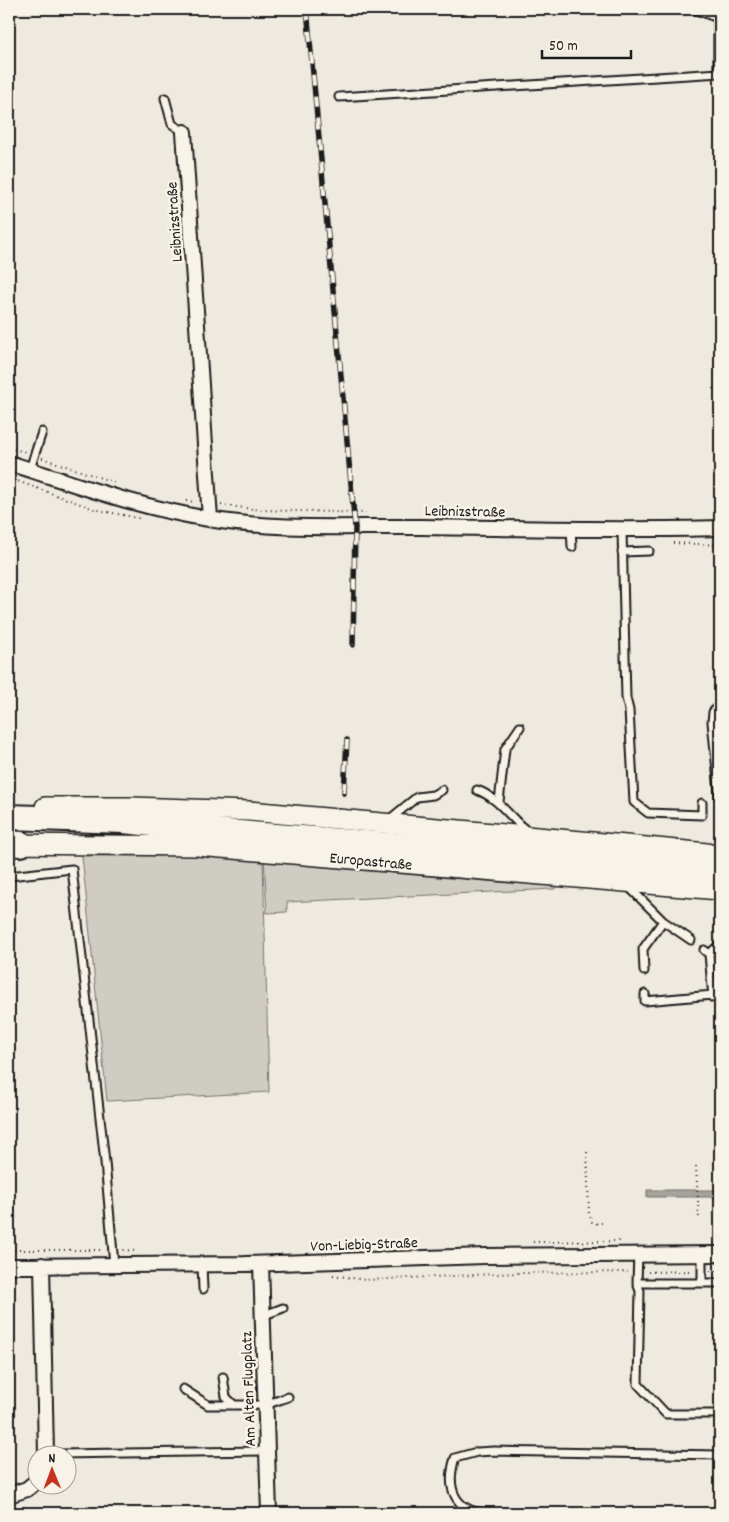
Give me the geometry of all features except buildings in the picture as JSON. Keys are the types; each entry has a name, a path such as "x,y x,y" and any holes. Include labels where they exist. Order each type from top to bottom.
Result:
{"highway":[{"name":"Europastraße","path":"13,810 227,832"},
{"name":"Europastraße","path":"12,841 52,831 227,832 532,846 716,887"}],"street":[{"name":"Leibnizstraße","path":"184,132 210,519"},
{"name":"Leibnizstraße","path":"9,463 105,494 210,519 319,527 622,530 720,528"},
{"name":"Europastraße","path":"13,810 194,808 381,823 532,846 716,854"},
{"name":"Europastraße","path":"12,841 197,846 621,882 716,887"},
{"name":"Von-Liebig-Straße","path":"9,1266 202,1265 456,1257 720,1254"},
{"name":"Am Alten Flugplatz","path":"261,1264 269,1513"},
{"path":"42,1265 46,1444"},
{"path":"9,1495 28,1488"}],"lane":[{"path":"339,97 719,73 719,16 694,9"},
{"path":"165,98 172,124 184,132"},
{"path":"30,469 42,432"},
{"path":"571,528 572,547"},
{"path":"622,530 634,802 648,813 702,815 702,803"},
{"path":"622,552 649,552"},
{"path":"720,705 713,712 712,722 720,801"},
{"path":"499,802 505,749 520,727"},
{"path":"381,823 394,817 417,797 433,795 442,790"},
{"path":"477,790 488,794 499,802 516,821 532,846"},
{"path":"9,876 72,869 105,1162 114,1265"},
{"path":"621,882 637,894 662,921 691,940"},
{"path":"644,972 643,949 662,921"},
{"path":"645,994 645,1000 717,996 706,952 720,944"},
{"path":"638,1254 637,1283 640,1291 638,1384 666,1414 720,1414"},
{"path":"702,1254 702,1283"},
{"path":"202,1265 202,1289"},
{"path":"637,1283 720,1283"},
{"path":"262,1316 283,1308"},
{"path":"223,1377 226,1397 234,1405"},
{"path":"183,1389 208,1405 265,1405 288,1397"},
{"path":"78,1454 267,1451"},
{"path":"486,1513 476,1512 458,1502 450,1485 450,1474 455,1458 477,1452 494,1451 720,1455"}],"path":[{"path":"9,448 116,483"},
{"path":"180,500 262,510 372,513"},
{"path":"587,1152 589,1214 592,1222 598,1224 606,1222"},
{"path":"696,1166 699,1218"}],"shaded area":[{"path":"263,855 269,1092 107,1101 82,856"},
{"path":"264,856 555,883 555,889 287,902 287,912 267,913"},
{"path":"647,1190 720,1190 720,1197 647,1197"}],"railway":[{"path":"307,9 355,527 353,645"},
{"path":"344,793 347,740"}]}
